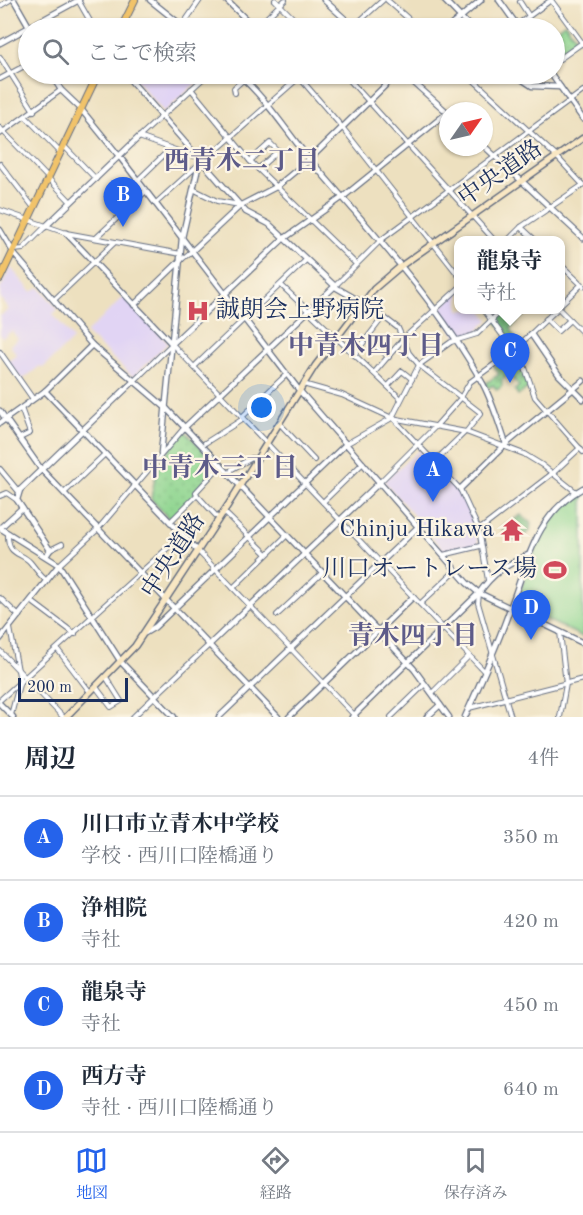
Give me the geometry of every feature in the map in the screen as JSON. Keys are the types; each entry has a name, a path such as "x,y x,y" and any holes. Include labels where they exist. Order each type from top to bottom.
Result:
{"main road":[{"path":"126,18 135,0"},
{"path":"0,279 93,84"},
{"name":"中央道路","path":"65,717 121,662 144,633 241,486 303,384 336,337 380,282 583,138"}],"street":[{"path":"0,6 12,0 24,18"},
{"path":"48,18 79,0 89,18"},
{"path":"150,0 172,18"},
{"path":"189,18 200,0"},
{"path":"226,0 245,18"},
{"path":"275,0 293,18"},
{"path":"266,18 285,0"},
{"path":"324,0 343,18"},
{"path":"364,18 385,0 406,18"},
{"path":"444,0 461,18 481,0"},
{"path":"499,0 512,18"},
{"path":"520,2 529,16 552,0 583,43 565,56"},
{"path":"0,43 18,34"},
{"path":"0,57 34,111"},
{"path":"0,79 18,70"},
{"path":"57,84 80,108 146,190 299,390 456,570 479,593 583,643"},
{"path":"134,84 246,212 269,224 334,286 363,302 398,328 409,353 419,365 481,413 466,432 434,462"},
{"path":"14,250 23,249 197,84"},
{"path":"235,93 234,87 238,84"},
{"path":"249,84 269,105 310,159 381,240 435,310 478,376 505,445"},
{"path":"156,203 200,160 231,138 290,84"},
{"path":"306,84 454,270"},
{"path":"353,84 447,191 490,236"},
{"path":"134,305 182,257 192,251 241,205 276,187 310,159 387,84"},
{"path":"415,84 439,105"},
{"path":"478,84 557,156 583,185 521,227 512,236"},
{"path":"529,84 560,87"},
{"path":"558,84 582,116"},
{"path":"191,89 250,161 355,263"},
{"path":"2,133 61,90"},
{"path":"0,639 20,617 59,565 98,529 184,427 334,286 355,263 381,240 583,92"},
{"path":"26,117 59,151"},
{"path":"17,500 19,492 41,469 284,238 343,197 439,120"},
{"path":"0,128 2,133 71,202"},
{"path":"139,137 200,160"},
{"path":"250,161 270,143 278,151 258,169"},
{"path":"63,144 96,179"},
{"path":"138,180 170,148"},
{"path":"495,156 583,238"},
{"path":"161,453 182,257 182,238 200,160"},
{"path":"0,164 34,208"},
{"path":"193,189 218,201 241,205"},
{"path":"95,239 146,190"},
{"path":"0,210 27,222 66,234 182,257"},
{"path":"521,227 531,236"},
{"path":"0,230 92,345 166,408 230,474 409,663 449,717"},
{"path":"66,234 484,671"},
{"path":"54,300 114,243"},
{"path":"194,367 306,260"},
{"path":"565,269 583,285 565,301"},
{"path":"281,285 401,399"},
{"path":"375,373 404,338 454,293"},
{"path":"479,530 581,450 535,397 524,365 487,314"},
{"path":"144,633 174,608 346,444 392,418 419,365 456,341 477,334 498,314"},
{"path":"133,717 418,445 460,399 470,382 513,351 553,314"},
{"path":"563,314 583,333"},
{"path":"354,355 384,317"},
{"path":"546,320 558,331 570,320"},
{"path":"531,334 559,375 583,399"},
{"path":"366,339 389,357"},
{"path":"0,423 45,391 92,345"},
{"path":"0,352 33,399"},
{"path":"388,386 402,371 412,379"},
{"path":"205,443 242,418 287,374"},
{"path":"460,489 505,445 583,381"},
{"path":"303,384 342,395 392,418 466,432 505,445 525,454 576,492"},
{"path":"45,391 354,716 479,593 488,580 504,565 528,555"},
{"path":"20,438 30,433 21,408"},
{"path":"0,411 41,469 279,717"},
{"path":"392,418 460,489 479,530 480,546 488,580"},
{"path":"279,423 314,460"},
{"path":"64,493 105,454"},
{"path":"230,474 232,469 252,458 256,461"},
{"path":"323,502 363,463"},
{"path":"170,522 197,495 196,492 221,465"},
{"path":"0,469 19,492"},
{"path":"465,717 511,607 528,555 546,519 583,488"},
{"path":"0,496 7,493 17,500 50,550"},
{"path":"197,495 219,519"},
{"path":"22,508 0,528 59,565 121,662 174,717"},
{"path":"224,512 247,537 267,554"},
{"path":"219,717 418,527"},
{"path":"8,533 16,555 28,560 47,581"},
{"path":"0,699 58,650 182,535"},
{"path":"233,588 288,535"},
{"path":"46,556 50,550 62,544"},
{"path":"443,555 480,546"},
{"path":"420,604 456,570"},
{"path":"277,615 323,572"},
{"path":"479,593 478,603 511,717"},
{"path":"289,717 413,597"},
{"path":"0,598 20,617"},
{"path":"32,601 75,634"},
{"path":"10,628 21,681 12,716"},
{"path":"560,631 566,684 560,717"},
{"path":"58,650 91,692"},
{"path":"0,651 65,717"},
{"path":"432,693 469,656"},
{"path":"96,687 111,707 121,701 106,677"},
{"path":"469,708 583,680"},
{"path":"391,717 425,684"},
{"path":"0,704 12,716"},
{"path":"427,717 440,705"}],"shaded area":[{"path":"140,84 195,84 164,112"},
{"path":"11,268 32,292 39,287 58,309 53,314 73,339 43,368 40,366 22,380 8,361 17,355 10,345 18,339 12,331 2,338 0,334 0,316 9,310 0,297 0,289"},
{"path":"454,295 454,314 485,314 489,320 475,333 458,338 438,311"},
{"path":"124,297 168,343 133,377 86,333"},
{"path":"420,449 460,492 475,523 478,543 476,545 445,552 384,481"}],"green space":[{"path":"565,23 577,39 565,47"},
{"path":"501,314 525,314 511,328 515,337 511,341 496,321"},
{"path":"512,353 523,367 528,388 518,395 515,390 519,386 509,374 502,380 502,386 497,390 493,385 488,388 485,384 499,374 494,366"},
{"path":"185,431 218,466 195,491 195,495 169,519 151,499 153,487 161,462"},
{"name":"川口オートレース場","path":"583,492 583,637 516,605 532,557 547,527 568,502"},
{"path":"521,515 531,523 530,531 518,541 509,540 510,535 515,533 519,527 503,532 502,527"}],"place":[{"name":"浄相院","path":"123,227"},
{"name":"誠朗会上野病院","path":"198,311"},
{"name":"龍泉寺","path":"510,383"},
{"name":"川口市立青木中学校","path":"433,502"},
{"name":"Chinju Hikawa","path":"512,530"},
{"name":"川口オートレース場","path":"555,570"},
{"name":"西方寺","path":"531,640"}],"district":[{"name":"西青木二丁目","path":"242,162"},
{"name":"中青木四丁目","path":"366,347"},
{"name":"中青木三丁目","path":"220,469"},
{"name":"青木四丁目","path":"413,637"}]}
